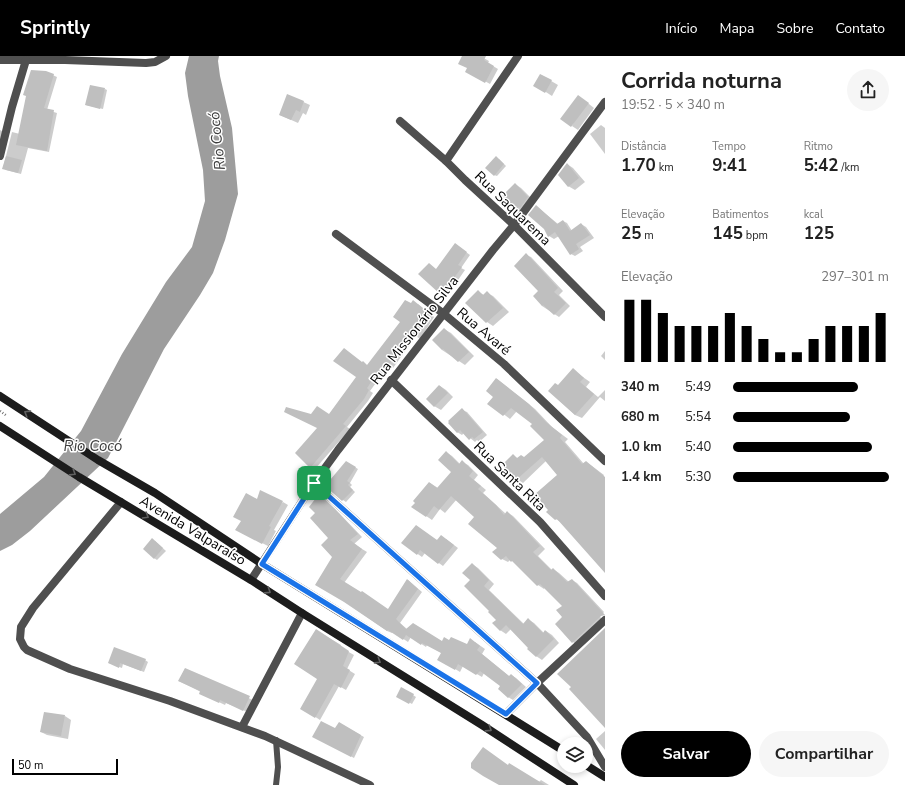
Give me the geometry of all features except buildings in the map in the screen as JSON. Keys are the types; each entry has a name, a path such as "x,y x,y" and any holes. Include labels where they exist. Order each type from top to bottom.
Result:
{"main road":[{"name":"Avenida Valparaíso","path":"0,396 168,501 262,564 557,747"},
{"name":"Avenida Valparaíso","path":"0,426 482,725 574,785"},
{"path":"593,769 605,777"}],"street":[{"path":"0,60 63,58 146,63 155,62 166,56"},
{"path":"446,161 518,56"},
{"path":"0,156 12,106 26,60"},
{"name":"Rua Missionário Silva","path":"250,580 262,564 314,483 391,380 514,225 604,106"},
{"name":"Rua Saquarema","path":"400,121 446,161 514,225 605,317"},
{"name":"Rua Avaré","path":"336,234 444,314 504,364 605,461"},
{"name":"Rua Santa Rita","path":"391,380 540,522 605,596"},
{"path":"314,483 537,683 587,737 605,767"},
{"path":"121,502 33,608 21,627 20,639 27,650 70,669 170,701 276,740 370,785"},
{"path":"242,728 302,613"},
{"path":"506,714 605,620"}],"lane":[{"path":"276,740 278,767 276,785"}],"water":[{"name":"Rio Cocó","path":"189,56 219,56 218,61 220,76 232,128 238,194 225,240 213,273 164,349 108,458 30,531 12,545 0,551 0,514 44,477 81,431 122,354 166,282 192,247 205,201 203,170 188,96 185,73"}],"route":[{"path":"314,483 537,683 506,714 262,564 314,483"}]}
